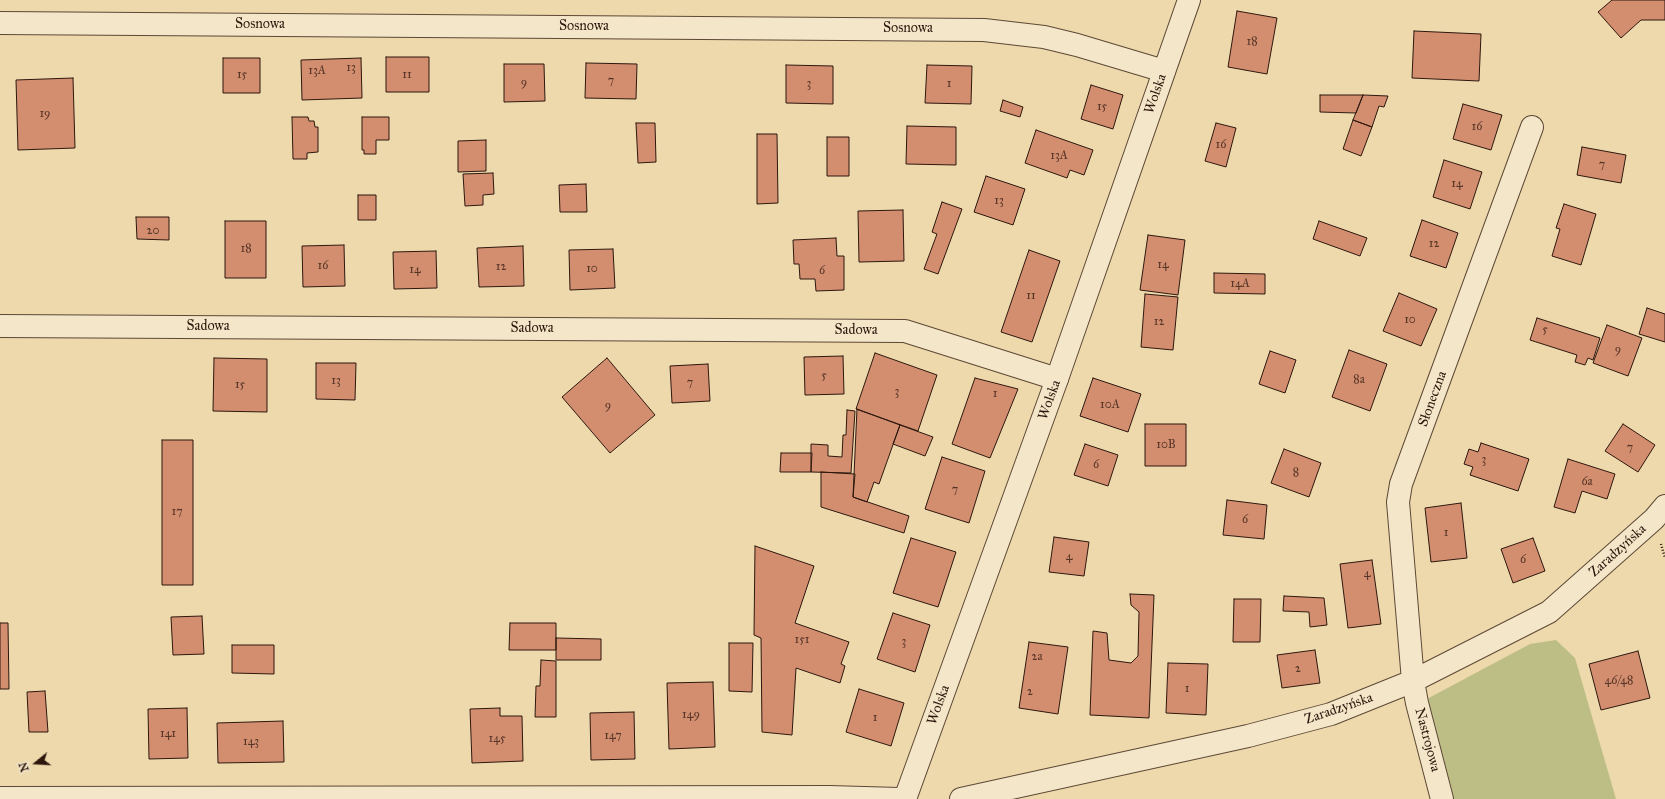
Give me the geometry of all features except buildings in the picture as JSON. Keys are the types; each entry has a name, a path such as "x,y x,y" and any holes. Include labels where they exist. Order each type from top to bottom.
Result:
{"street":[{"name":"Wolska","path":"905,799 1057,379 1189,0"},
{"name":"Sosnowa","path":"0,23 984,30 1044,37 1077,45 1164,71"},
{"name":"Słoneczna","path":"1413,681 1398,515 1398,502 1401,484 1532,127"},
{"name":"Sadowa","path":"0,326 905,331 1057,379"},
{"name":"Zaradzyńska","path":"961,799 1271,730 1331,714 1413,681 1549,612 1654,519 1665,506"},
{"name":"Nastrojowa","path":"1413,681 1417,703 1442,799"},
{"path":"0,798 829,797 899,799"}],"green space":[{"path":"1556,640 1575,658 1616,799 1452,799 1425,700 1530,644"}]}
